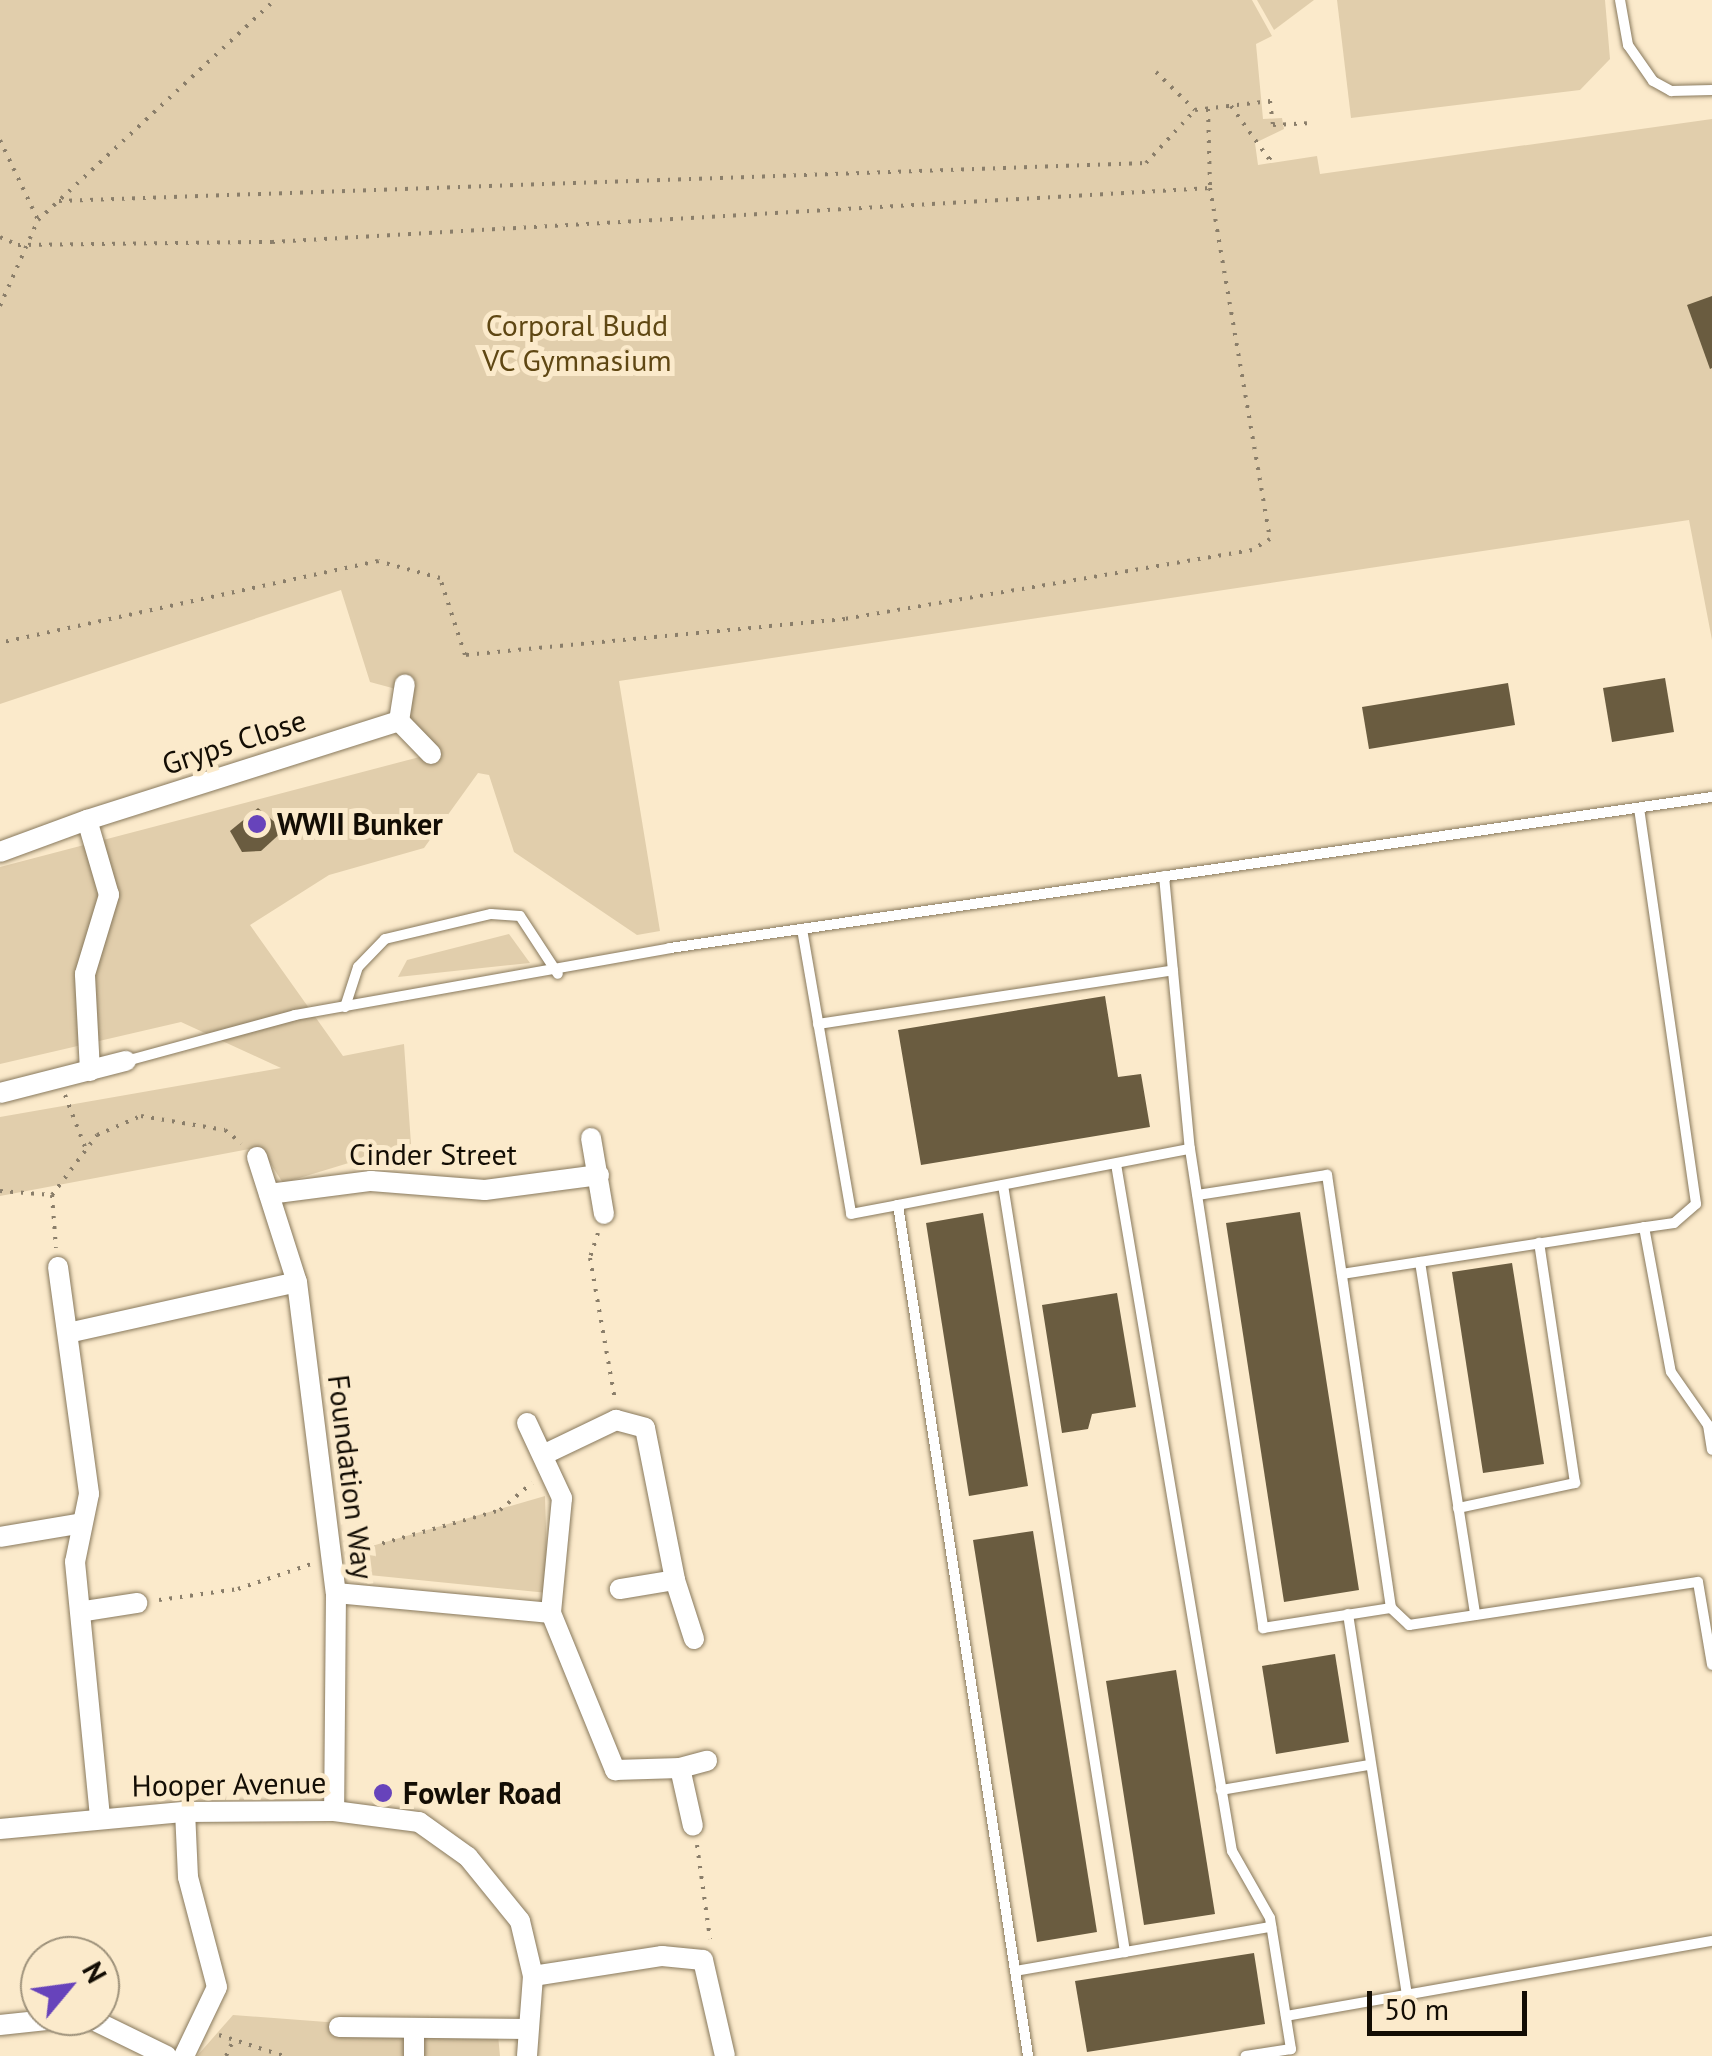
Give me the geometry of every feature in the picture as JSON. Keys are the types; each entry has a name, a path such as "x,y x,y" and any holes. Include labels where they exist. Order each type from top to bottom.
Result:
{"street":[{"path":"406,684 399,721 432,754"},
{"name":"Gryps Close","path":"0,852 87,820 399,721"},
{"path":"87,820 109,894 85,974 90,1071"},
{"path":"0,1092 126,1060"},
{"path":"591,1138 604,1214"},
{"name":"Foundation Way","path":"256,1157 296,1282 336,1592 334,1811"},
{"name":"Cinder Street","path":"268,1194 371,1182 484,1190 599,1175"},
{"path":"58,1267 72,1332 89,1494 78,1524 100,1816"},
{"path":"72,1332 296,1282"},
{"path":"545,1454 616,1420 645,1428 674,1580 694,1639"},
{"path":"528,1423 562,1498 551,1613 615,1770 680,1768 707,1761"},
{"path":"0,1537 78,1524"},
{"path":"620,1589 674,1580"},
{"path":"336,1592 551,1613"},
{"path":"85,1610 137,1604"},
{"path":"680,1768 694,1826"},
{"name":"Hooper Avenue","path":"0,1829 100,1816 185,1812 334,1811 419,1822 468,1856 520,1921 533,1976 527,2056"},
{"path":"184,2056 206,2020 217,1987 188,1877 185,1812"},
{"path":"533,1976 662,1956 704,1960 725,2056"},
{"path":"339,2027 528,2029"},
{"path":"414,2030 414,2056"},
{"path":"120,2033 167,2056"}],"lane":[{"path":"1620,0 1628,45 1652,81 1672,91 1712,90"},
{"path":"126,1060 345,1008 802,929 1712,798"},
{"path":"1342,1274 1674,1223 1696,1204 1638,808"},
{"path":"1164,876 1190,1149 1262,1628 1390,1608"},
{"path":"345,1008 358,967 384,940 491,914 520,916 558,974"},
{"path":"802,929 851,1214 1190,1149"},
{"path":"818,1024 1173,970"},
{"path":"1116,1164 1232,1851 1271,1927 1291,2049 1246,2056"},
{"path":"1198,1195 1327,1175 1390,1608 1408,1625 1712,1580"},
{"path":"1004,1185 1124,1952"},
{"path":"898,1205 1028,2056"},
{"path":"1644,1227 1671,1372 1708,1425 1712,1450"},
{"path":"1458,1508 1576,1483 1539,1244"},
{"path":"1420,1262 1475,1615"},
{"path":"1698,1582 1712,1665"},
{"path":"1348,1614 1406,1995"},
{"path":"1222,1790 1369,1765"},
{"path":"1015,1971 1271,1927"},
{"path":"1286,2016 1712,1940"}],"path":[{"path":"38,220 275,0"},
{"path":"1156,72 1195,110"},
{"path":"59,200 1146,162 1195,110 1270,101 1273,125 1307,123"},
{"path":"1231,106 1269,159 1274,153"},
{"path":"0,643 378,562 440,578 465,655 846,619 1252,550 1270,539 1210,188 1208,108"},
{"path":"0,140 38,220 34,242 0,306"},
{"path":"0,237 34,242 272,242 1210,188"},
{"path":"58,1079 84,1147"},
{"path":"58,1267 52,1195 84,1147 141,1116 225,1130 256,1157"},
{"path":"0,1191 52,1195"},
{"path":"604,1214 590,1258 616,1420"},
{"path":"694,1826 712,1935 704,1960"},
{"path":"206,2020 232,2041 284,2056"},
{"path":"226,2056 232,2041"}],"green space":[{"name":"Corporal Budd VC Gymnasium","path":"0,0 1252,0 1272,36 1256,44 1263,119 1282,118 1284,129 1255,143 1258,165 1317,156 1320,174 1712,119 1712,640 1689,520 619,681 660,931 637,935 514,852 489,775 478,773 424,848 329,875 250,925 343,1056 404,1044 411,1144 283,1183 260,1147 0,1196 0,1117 281,1068 181,1022 0,1064 0,867 431,754 410,737 407,692 370,682 341,590 0,704"},
{"path":"1257,0 1314,0 1274,30"},
{"path":"1337,0 1605,0 1610,59 1580,90 1351,118"},
{"path":"509,934 530,963 398,977 407,960"},
{"path":"545,1496 548,1593 369,1575 358,1550"},
{"path":"233,2015 498,2035 500,2056 197,2056"}],"building":[{"path":"1712,296 1712,368 1710,369 1687,305"},
{"path":"1665,678 1674,732 1612,742 1603,688"},
{"path":"1508,683 1515,725 1369,749 1362,707"},
{"name":"WWII Bunker","path":"258,808 284,830 261,851 242,852 230,831"},
{"path":"1105,996 1118,1077 1141,1074 1150,1127 921,1165 898,1030"},
{"path":"1300,1212 1359,1590 1284,1602 1226,1223"},
{"path":"983,1213 1028,1486 969,1496 926,1223"},
{"path":"1512,1263 1544,1464 1483,1473 1452,1272"},
{"path":"1117,1293 1136,1407 1092,1414 1088,1429 1062,1433 1042,1305"},
{"path":"1033,1531 1097,1932 1037,1942 973,1540"},
{"path":"1335,1654 1349,1742 1276,1754 1262,1666"},
{"path":"1176,1670 1215,1914 1144,1925 1106,1681"},
{"path":"1254,1953 1265,2024 1087,2052 1075,1981"}],"place":[{"name":"WWII Bunker","path":"257,824"},
{"name":"Fowler Road","path":"383,1793"}]}
